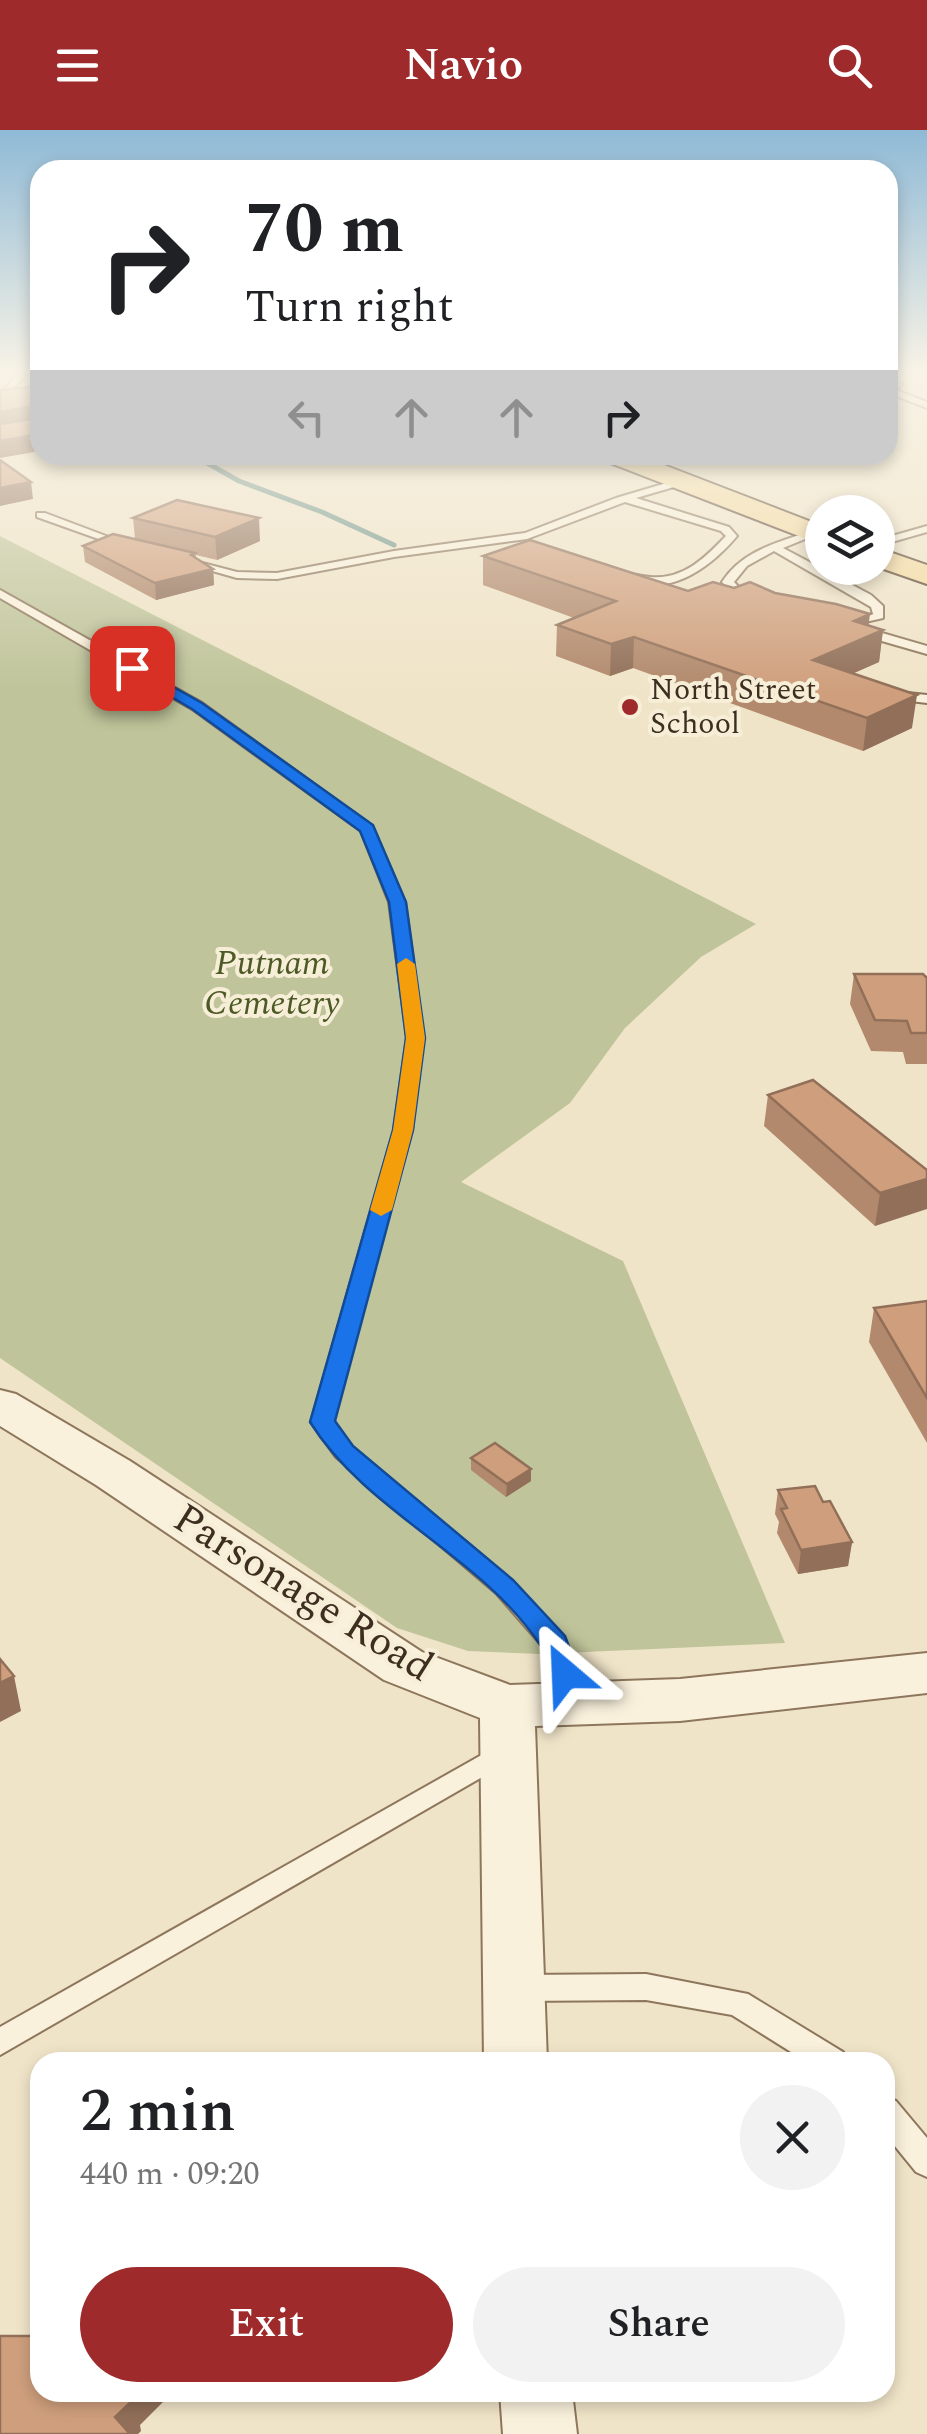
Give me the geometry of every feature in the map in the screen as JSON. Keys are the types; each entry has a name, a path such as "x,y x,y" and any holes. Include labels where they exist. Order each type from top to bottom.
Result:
{"main road":[{"path":"669,478 805,530"},
{"path":"895,564 927,576"}],"street":[{"name":"Parsonage Road","path":"0,1406 112,1472 403,1666 507,1728 575,1705 680,1700 927,1673"},
{"path":"507,1728 514,2052"},
{"path":"537,2402 540,2434"}],"lane":[{"path":"170,557 238,575 267,577 527,536 680,482"},
{"path":"605,570 634,578 677,579 698,571 732,536 724,529 625,499"},
{"path":"41,515 136,548"},
{"path":"895,538 927,529"},
{"path":"527,536 540,547"},
{"path":"768,613 738,596 728,582 743,561 805,539"},
{"path":"776,548 867,596 878,606 878,616 840,625 927,650"},
{"path":"0,593 197,706 367,829 398,902 415,1038 403,1130 322,1422 344,1452 504,1587 555,1644 575,1705"},
{"path":"873,692 927,699"},
{"path":"0,2042 507,1728"},
{"path":"511,1988 646,1987 738,2003 816,2052"},
{"path":"895,2122 927,2162"}],"green space":[{"name":"Putnam Cemetery","path":"0,536 756,924 701,957 625,1028 570,1103 461,1182 623,1261 785,1643 541,1654 468,1651 397,1628 0,1358"}],"building":[{"path":"0,478 25,478 31,482 0,488"},
{"path":"177,500 259,518 215,537 133,518"},
{"path":"113,534 195,553 191,555 213,569 155,583 83,546"},
{"path":"530,540 688,591 713,582 734,588 750,582 775,593 870,614 854,621 883,630 813,660 917,695 867,718 634,637 611,644 557,625 616,601 483,556"},
{"path":"854,974 923,974 927,978 927,1033 911,1033 907,1021 875,1020"},
{"path":"813,1080 927,1170 927,1179 880,1193 768,1095"},
{"path":"927,1301 927,1398 874,1308"},
{"path":"495,1443 531,1469 507,1484 471,1458"},
{"path":"815,1486 823,1502 830,1501 852,1542 801,1550 781,1509 787,1508 778,1490"},
{"path":"0,1659 14,1676 0,1683"},
{"path":"0,2336 30,2336 30,2402 131,2402 115,2417 130,2434 0,2434"}],"waterway":[{"path":"233,478 394,545"}],"slow traffic":[{"path":"381,1210 403,1130 415,1038 406,964"}],"place":[{"name":"North Street School","path":"630,707"}],"route":[{"path":"132,668 197,706 367,829 398,902 415,1038 403,1130 322,1422 344,1452 504,1587 555,1644 565,1674"}]}
